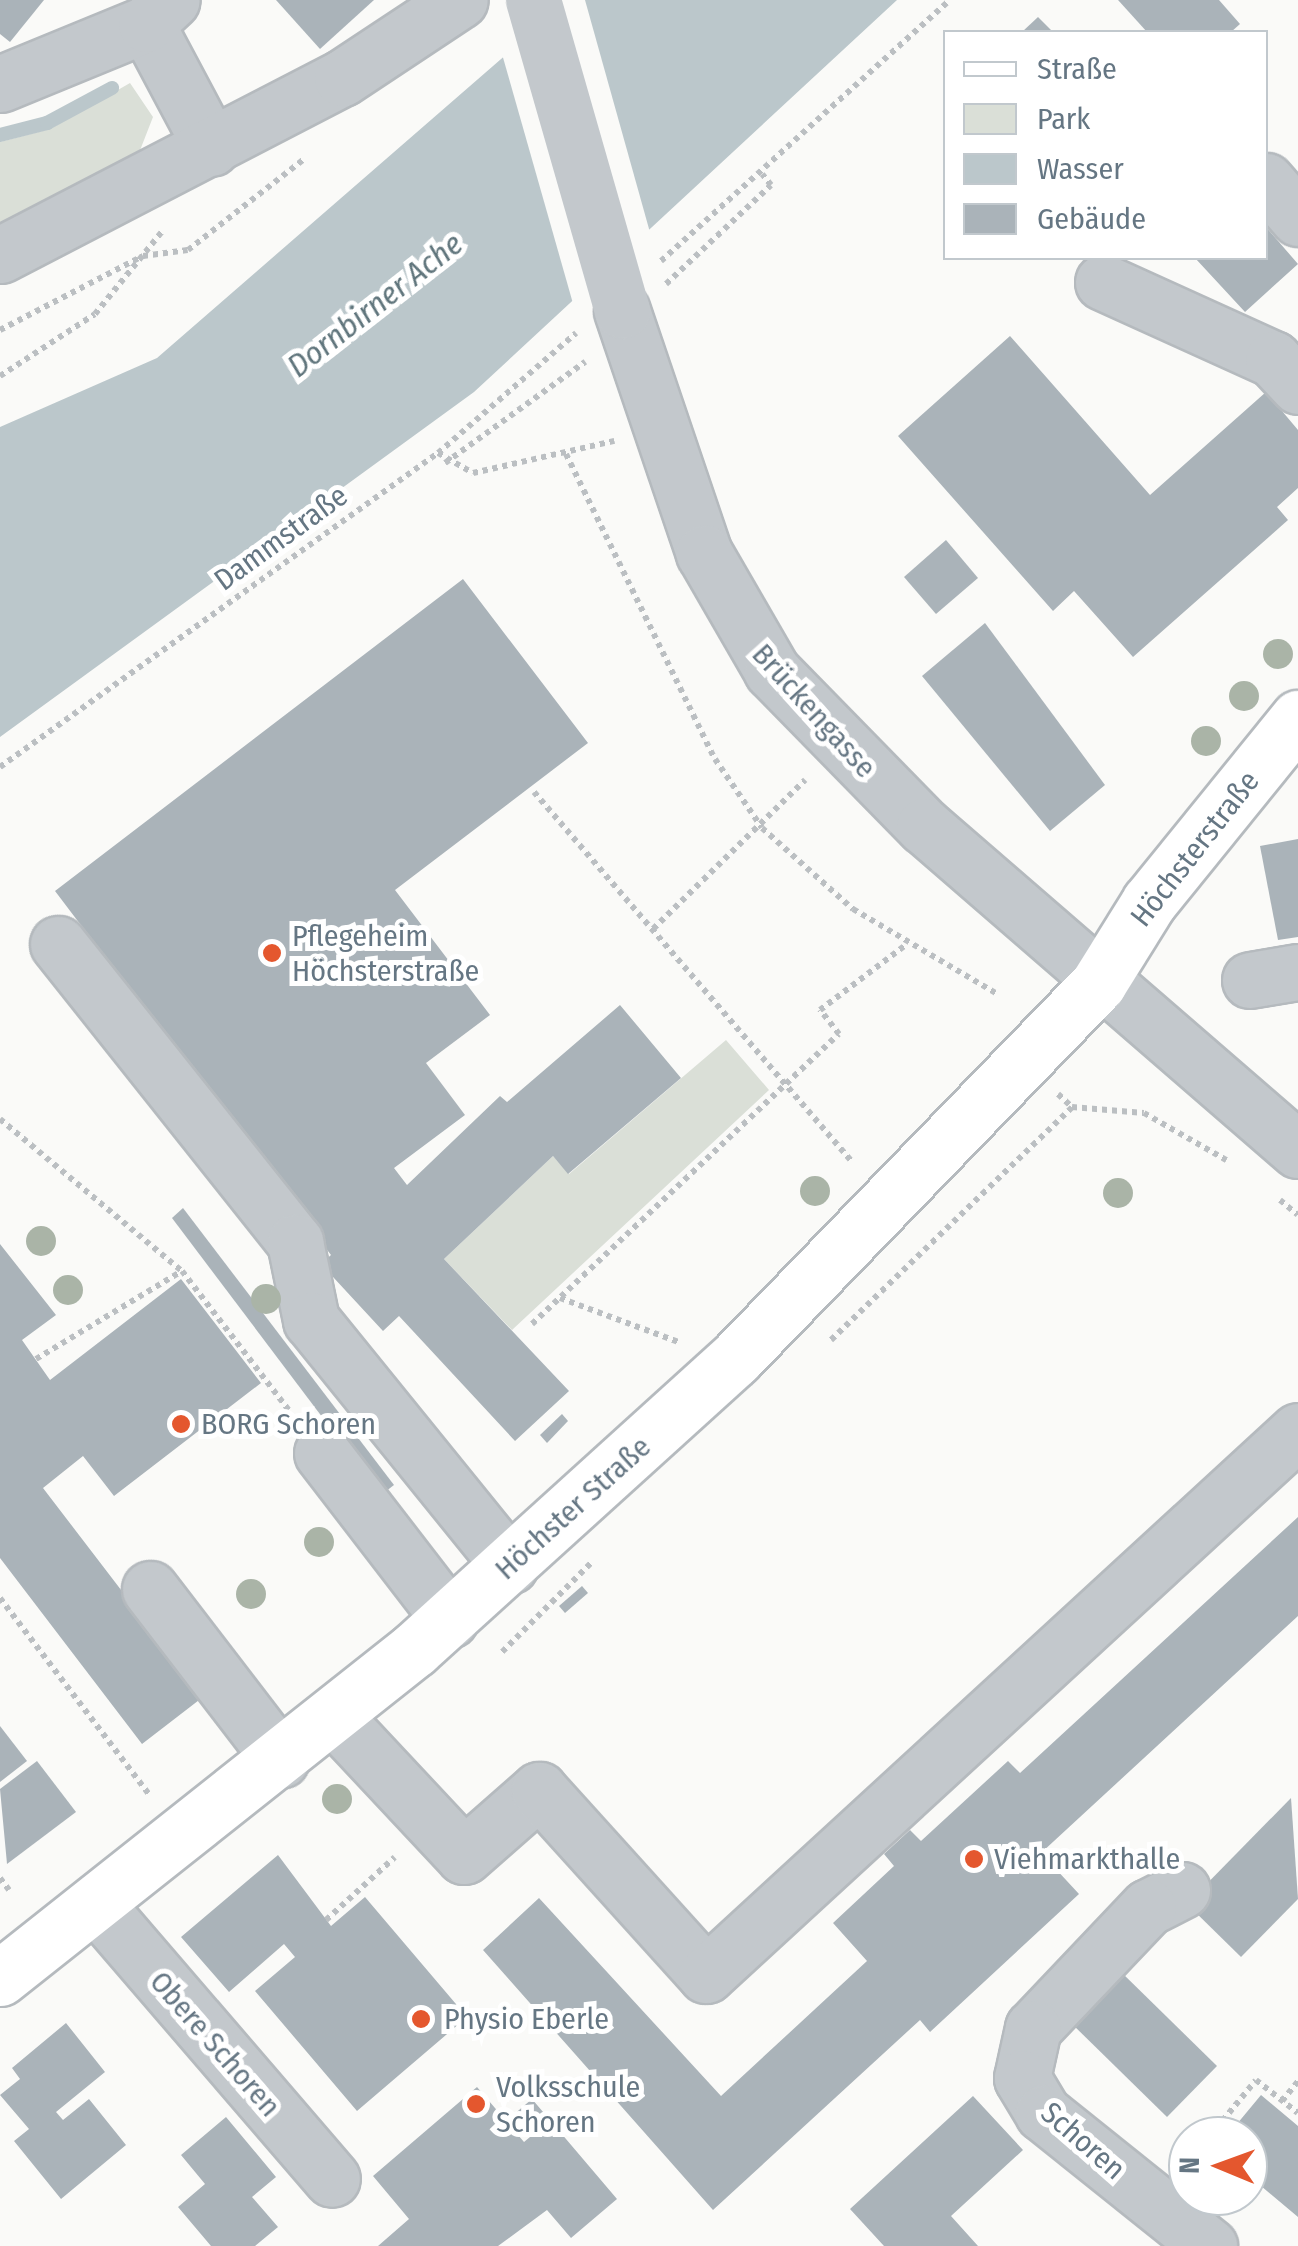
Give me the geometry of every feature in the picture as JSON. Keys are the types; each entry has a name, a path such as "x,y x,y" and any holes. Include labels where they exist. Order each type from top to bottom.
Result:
{"main road":[{"name":"Höchsterstraße","path":"1098,984 1149,902 1298,718"},
{"name":"Höchster Straße","path":"0,1978 98,1908 334,1718 510,1566 735,1359 1098,984"}],"street":[{"path":"0,255 212,148 385,54 460,0"},
{"name":"Brückengasse","path":"533,0 614,322 704,554 772,671 854,762 1098,984 1284,1171"},
{"path":"0,84 159,12 212,148"},
{"path":"1268,183 1298,218"},
{"path":"1103,282 1273,359 1298,386"},
{"path":"58,944 295,1242 311,1320 510,1566"},
{"path":"334,1718 464,1856 538,1790 706,1975 1298,1431"},
{"path":"322,1453 450,1620"},
{"path":"150,1589 281,1760"},
{"name":"Schoren","path":"1182,1890 1148,1907 1033,2028 1022,2078 1043,2112 1208,2246"},
{"name":"Obere Schoren","path":"98,1908 332,2179"}],"path":[{"path":"663,260 950,0"},
{"path":"0,330 143,256 188,250 320,146"},
{"path":"445,464 771,185 762,174"},
{"path":"0,376 95,314 143,256"},
{"name":"Dammstraße","path":"0,767 614,322"},
{"path":"438,453 445,464 473,473 620,439"},
{"path":"566,454 715,759 762,828 852,909 999,995"},
{"path":"653,929 762,828 807,777"},
{"path":"534,792 857,1168"},
{"path":"532,1324 839,1034 820,1010 908,944"},
{"path":"1072,1107 1144,1113 1240,1168"},
{"path":"0,1119 182,1271 322,1453"},
{"path":"1284,1171 1298,1215"},
{"path":"36,1359 182,1271"},
{"path":"560,1298 680,1343"},
{"path":"0,1598 153,1799"},
{"path":"326,1920 434,1823"},
{"path":"0,1878 10,1890"},
{"path":"1226,2116 1256,2080 1298,2113"},
{"path":"1282,2100 1298,2081"}],"green space":[{"path":"130,83 153,117 137,158 0,226 0,142 50,129"},
{"path":"726,1040 769,1090 512,1330 444,1259 553,1156 569,1174"}],"water":[{"name":"Dornbirner Ache","path":"569,0 897,0 474,392 0,737 0,427 157,358"}],"pier":[{"path":"562,0 585,0 651,236 574,307 502,54"}],"building":[{"path":"0,0 44,0 10,42 0,34"},
{"path":"276,0 374,0 320,49"},
{"path":"1118,0 1219,0 1240,24 1233,30 1145,30"},
{"path":"1038,17 1051,30 1024,30"},
{"path":"1268,229 1298,264 1245,312 1197,260 1268,260"},
{"path":"1010,336 1150,495 1266,392 1298,430 1298,488 1277,507 1288,520 1133,657 1074,591 1053,611 898,436"},
{"path":"946,540 978,578 936,614 904,577"},
{"name":"Pflegeheim Höchsterstraße","path":"463,579 588,743 395,890 490,1015 426,1063 465,1115 394,1168 407,1185 500,1096 507,1102 620,1005 681,1078 568,1174 553,1156 444,1259 569,1391 515,1441 399,1316 383,1331 321,1264 331,1255 55,891"},
{"path":"985,623 1105,785 1050,831 922,676"},
{"path":"1298,839 1298,937 1278,940 1260,846"},
{"path":"183,1208 394,1485 381,1495 172,1218"},
{"path":"0,1244 56,1315 22,1340 50,1380 181,1279 261,1383 114,1496 83,1456 43,1488 203,1697 142,1744 0,1558"},
{"path":"562,1414 568,1421 547,1443 540,1435"},
{"name":"Viehmarkthalle","path":"1298,1517 1298,1616 1041,1853 1079,1894 930,2032 920,2020 713,2210 483,1950 539,1898 721,2096 867,1961 833,1923 894,1866 884,1854 910,1830 921,1841 1008,1761 1020,1773"},
{"path":"582,1586 588,1593 565,1613 559,1606"},
{"path":"0,1726 27,1761 0,1782"},
{"path":"37,1761 76,1812 7,1864 0,1789"},
{"path":"1291,1798 1298,1899 1241,1957 1187,1904"},
{"path":"278,1855 331,1926 365,1897 467,2017 357,2111 255,1991 295,1957 284,1944 229,1992 181,1937"},
{"path":"1119,1970 1217,2066 1167,2117 1069,2021"},
{"path":"66,2023 105,2072 56,2112 63,2120 89,2099 126,2145 61,2199 14,2141 29,2129 0,2095 20,2079 12,2068"},
{"path":"477,2087 524,2142 530,2137 512,2116 532,2099 617,2199 571,2238 547,2210 498,2246 378,2246 409,2219 373,2176"},
{"path":"1261,2095 1298,2126 1298,2217 1268,2192 1268,2116 1244,2116"},
{"path":"973,2096 1023,2150 951,2216 978,2246 884,2246 850,2209"},
{"path":"226,2117 276,2177 252,2197 278,2227 255,2246 211,2246 178,2207 205,2184 181,2155"}],"waterway":[{"path":"0,135 47,123 112,88"}],"place":[{"name":"Pflegeheim Höchsterstraße","path":"272,953"},
{"name":"BORG Schoren","path":"181,1424"},
{"name":"Viehmarkthalle","path":"974,1859"},
{"name":"Physio Eberle","path":"421,2019"},
{"name":"Volksschule Schoren","path":"476,2104"}]}
